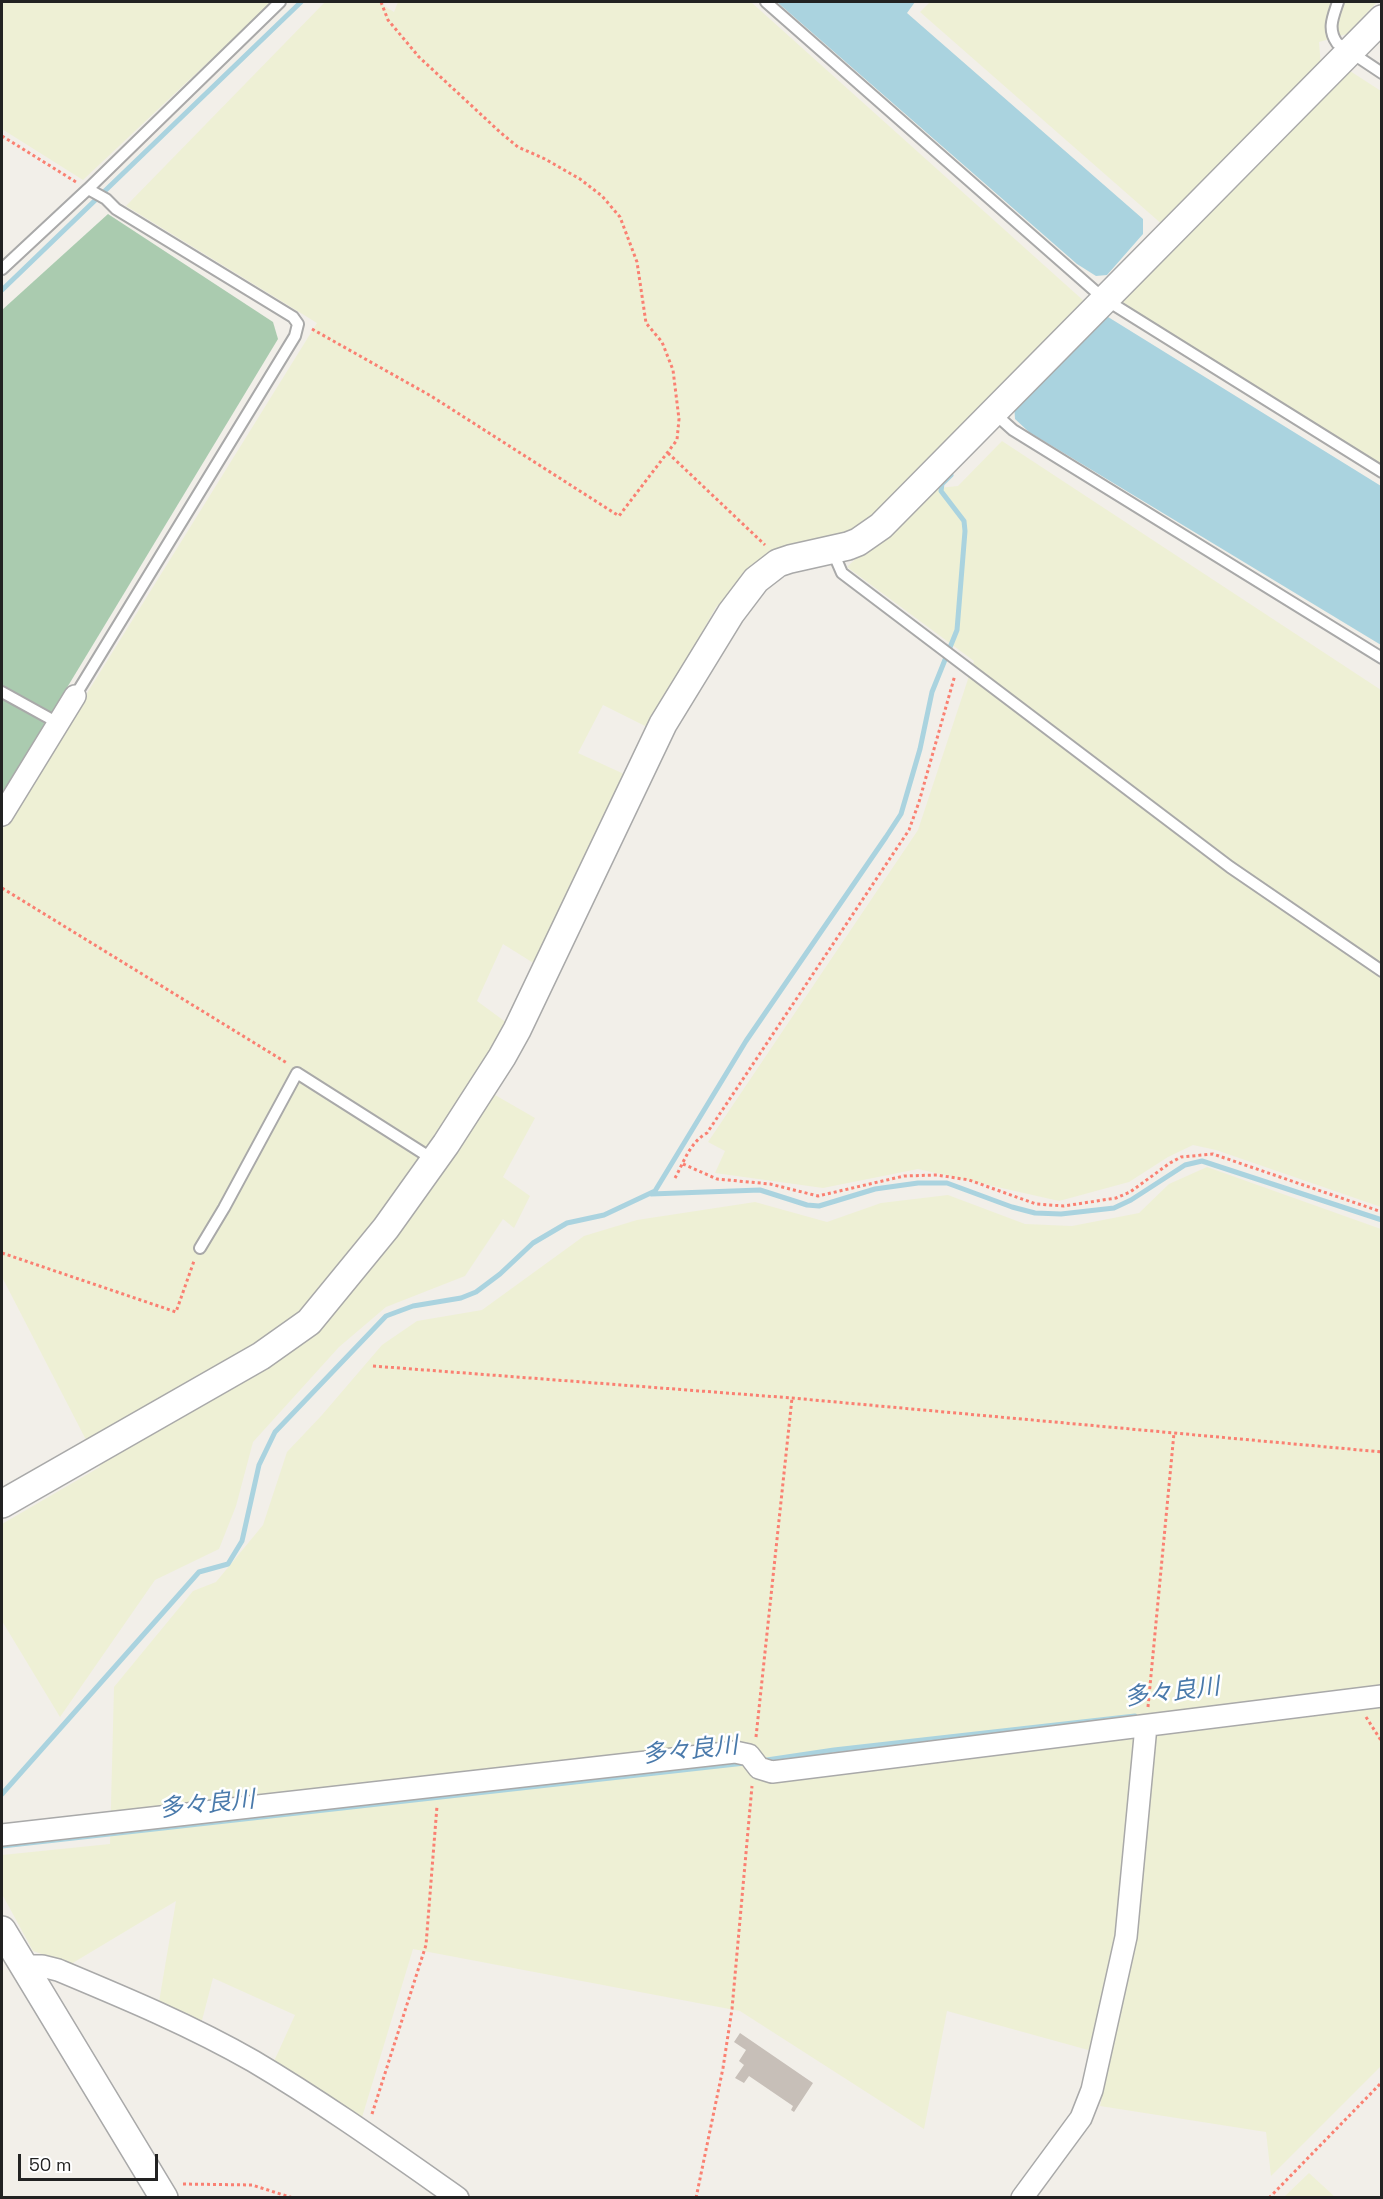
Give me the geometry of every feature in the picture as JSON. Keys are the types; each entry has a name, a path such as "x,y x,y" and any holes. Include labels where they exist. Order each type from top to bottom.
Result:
{"street":[{"path":"2,1504 261,1356 294,1335 309,1322 379,1237 434,1160 502,1057 663,724 731,613 756,580 778,563 858,542 881,526 1103,298 1382,19"},
{"path":"2,815 75,696"},
{"path":"2,1835 735,1752 772,1772 1382,1696"},
{"path":"1022,2198 1081,2118 1092,2090 1126,1937 1146,1726"},
{"path":"2,1930 161,2193"},
{"path":"24,1966 42,1966 58,1970 156,2011 252,2061 366,2133 459,2198"}],"lane":[{"path":"2,269 91,190 280,2"},
{"path":"766,2 1103,298 1382,472"},
{"path":"1338,2 1330,28 1332,36 1337,43 1382,73"},
{"path":"75,696 295,336 298,324 293,317 116,209 106,199 91,190"},
{"path":"992,412 1013,430 1382,658"},
{"path":"832,550 842,573 1230,867 1382,971"},
{"path":"2,692 58,723"},
{"path":"200,1248 297,1072 434,1160"}],"path":[{"path":"298,324 313,329 431,396 619,516 677,440 680,419 673,370 662,342 646,323 637,262 620,217 602,196 580,179 518,147 501,133 419,57 388,20 381,2"},
{"path":"2,136 91,190"},
{"path":"667,453 772,551 778,563"},
{"path":"675,1178 693,1145 707,1133 909,830 959,661"},
{"path":"2,888 287,1063 297,1072"},
{"path":"683,1164 717,1179 770,1184 818,1196 895,1178 937,1174 969,1180 1036,1204 1064,1206 1116,1198 1130,1192 1181,1157 1213,1154 1382,1212"},
{"path":"2,1254 176,1312 190,1269 200,1248"},
{"path":"373,1366 792,1398 1382,1452"},
{"path":"696,2198 723,2068 732,2009 756,1740 792,1398"},
{"path":"1146,1726 1174,1433"},
{"path":"1356,1700 1382,1742"},
{"path":"366,2133 426,1945 438,1787"},
{"path":"1269,2198 1382,2082"},
{"path":"161,2193 180,2184 252,2185 293,2198"}],"green space":[{"path":"2,2 272,2 83,180 2,129"},
{"path":"325,2 378,2 394,12 398,2 751,2 1085,302 849,539 763,562 716,607 649,728 603,705 578,753 624,774 535,964 503,944 477,1001 507,1023 476,1084 535,1118 503,1177 530,1196 514,1228 503,1219 465,1276 386,1307 339,1347 253,1442 236,1506 219,1549 155,1580 60,1717 2,1621 2,1524 100,1467 2,1277 2,830 317,323 126,206"},
{"path":"930,2 1377,2 1347,34 1319,42 1321,66 1350,71 1381,91 1381,473 1121,301 1180,240 920,12"},
{"path":"108,214 273,322 278,339 2,795 2,310"},
{"path":"1002,441 1381,690 1381,1207 1216,1150 1193,1145 1168,1157 1129,1182 1059,1201 918,1169 823,1188 715,1173 725,1151 708,1142 918,830 974,661 847,567 929,489 958,486"},
{"path":"1207,1167 1381,1229 1381,2066 1271,2176 1266,2132 1100,2106 1110,2056 947,2011 924,2129 740,2011 413,1949 360,2124 271,2068 295,2015 213,1978 200,2028 159,2002 176,1901 71,1964 33,1951 2,1894 2,1855 110,1844 114,1687 193,1591 216,1582 263,1525 287,1452 382,1345 417,1321 482,1310 584,1236 637,1220 755,1202 827,1222 881,1203 948,1195 1025,1224 1072,1226 1139,1213 1169,1184"},
{"path":"1309,2173 1335,2197 1284,2197"}],"water":[{"path":"777,2 915,2 907,13 1143,219 1143,234 1107,275 1096,276 1077,264"},
{"path":"1100,312 1381,486 1381,645 1029,432 1015,419 1014,404"}],"building":[{"path":"740,2033 813,2083 794,2112 791,2110 793,2106 749,2076 744,2083 735,2078 744,2065 739,2061 746,2050 734,2042"}],"waterway":[{"path":"2,290 301,2"},
{"path":"2,1794 199,1572 228,1564 242,1541 259,1465 275,1432 386,1316 413,1306 461,1298 476,1292 500,1274 533,1243 567,1223 604,1215 655,1191 746,1041 901,814 920,749 932,692 957,630 965,531 964,521 941,491 942,484 951,475"},
{"path":"651,1194 760,1190 807,1205 819,1206 875,1189 918,1183 947,1183 1012,1207 1035,1213 1061,1214 1114,1208 1131,1200 1185,1165 1202,1161 1382,1220"},
{"name":"多々良川","path":"760,1761 834,1750 1135,1716"},
{"name":"多々良川","path":"2,1846 745,1763"}]}
